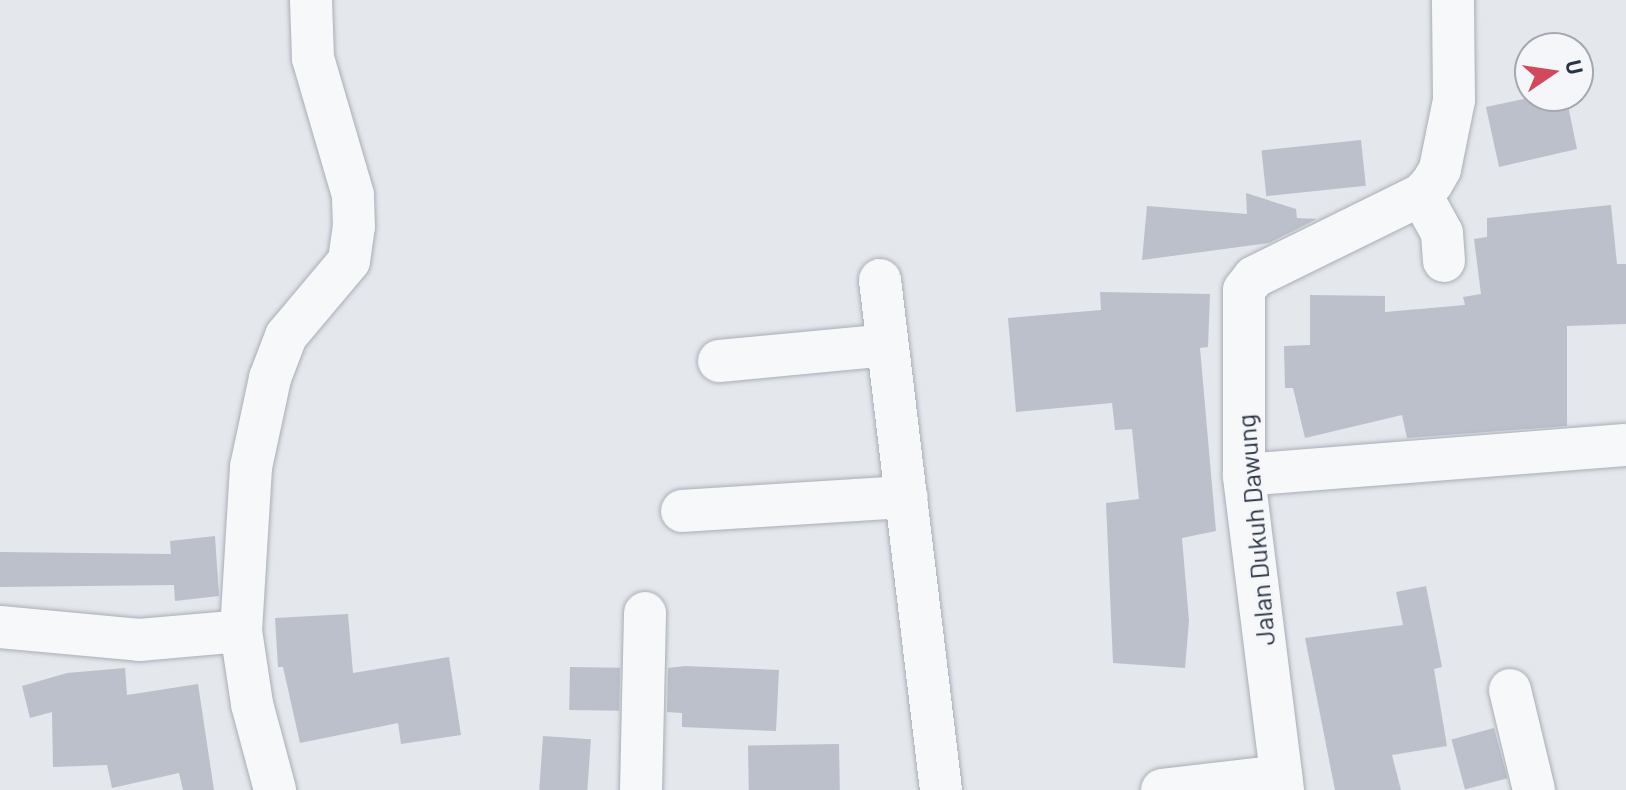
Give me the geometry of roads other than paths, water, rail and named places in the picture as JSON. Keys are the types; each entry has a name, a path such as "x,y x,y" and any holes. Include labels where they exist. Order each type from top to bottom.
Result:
{"street":[{"path":"275,790 252,704 241,631 251,467 270,378 286,336 339,280 349,261 354,227 353,195 313,58 311,0"},
{"path":"1444,261 1442,233 1421,195 1440,169 1454,100 1453,0"},
{"name":"Jalan Dukuh Dawung","path":"1282,783 1244,475 1242,302 1248,282 1421,195"},
{"path":"880,280 941,790"},
{"path":"719,361 887,345"},
{"path":"1244,475 1626,445"},
{"path":"682,511 907,497"},
{"path":"641,790 645,613"},
{"path":"0,627 139,640 241,631"},
{"path":"1510,690 1534,790"},
{"path":"1162,790 1282,783"}]}
